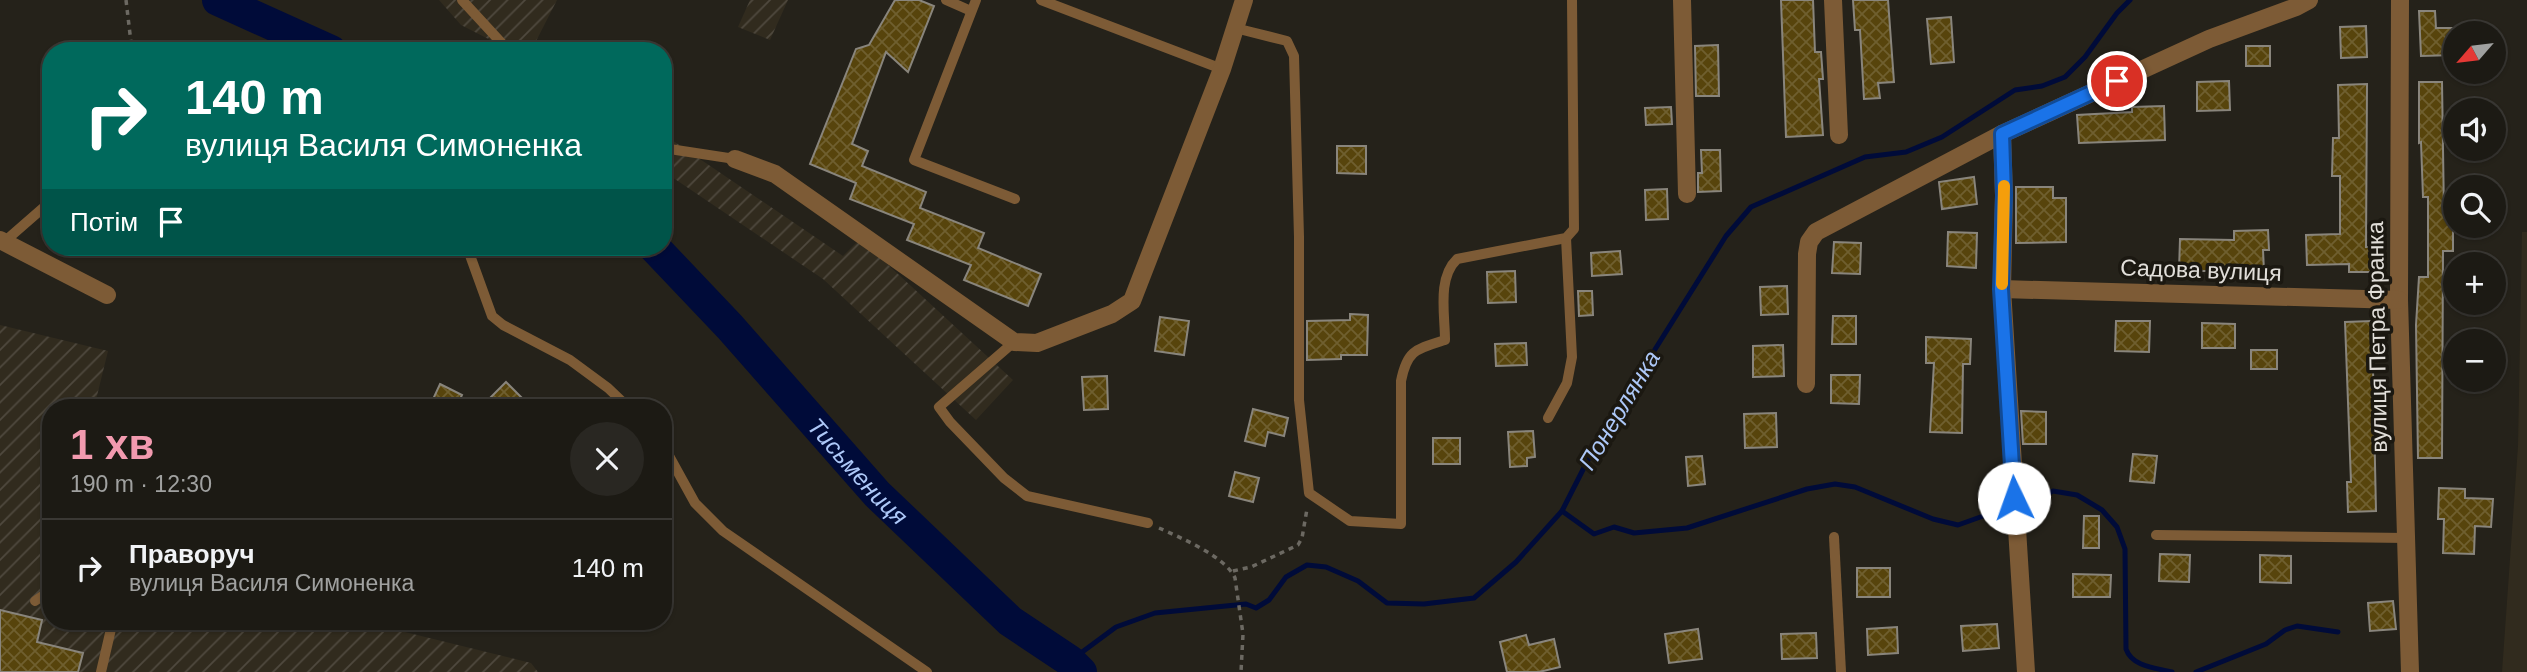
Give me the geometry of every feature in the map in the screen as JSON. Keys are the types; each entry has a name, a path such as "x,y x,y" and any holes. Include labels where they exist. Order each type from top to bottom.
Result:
{"street":[{"path":"735,159 775,174 1014,342 1037,343 1112,314 1132,301 1222,69 1244,0"},
{"path":"1682,0 1687,194"},
{"path":"1833,0 1839,135"},
{"path":"1806,384 1807,254 1809,242 1816,232 2002,134 2209,39 2309,0"},
{"name":"вулиця Петра Франка","path":"2400,0 2399,300 2410,672"},
{"path":"2002,134 2004,195 2001,289 2026,672"},
{"path":"2,241 107,295"},
{"name":"Садова вулиця","path":"2001,289 2399,300"}],"lane":[{"path":"462,0 501,42"},
{"path":"946,0 971,11"},
{"path":"976,0 914,160 1015,199"},
{"path":"1041,0 1222,69"},
{"path":"1235,28 1287,41 1294,56 1299,237 1299,400 1309,493 1350,521 1401,524 1401,382 1404,365 1410,354 1445,340 1445,278 1450,265 1457,259 1566,238 1574,229 1572,0"},
{"path":"672,149 735,159"},
{"path":"2,241 42,208"},
{"path":"1548,418 1567,383 1573,357 1566,238"},
{"path":"470,256 492,317 570,360 620,399"},
{"path":"1014,342 939,407 1004,478 1027,496 1148,523"},
{"path":"672,461 695,503 723,531 927,672"},
{"path":"2156,535 2407,538"},
{"path":"1834,537 1841,672"},
{"path":"36,601 42,597"},
{"path":"101,672 111,630"}],"path":[{"path":"126,0 131,42"},
{"path":"1232,571 1251,567 1298,545 1302,538 1309,493"},
{"path":"1148,523 1196,545 1232,571 1242,634 1241,672"}],"shaded area":[{"path":"439,0 557,0 536,42 494,42 461,25"},
{"path":"750,0 788,0 770,40 738,27"},
{"path":"672,140 843,256 860,239 1013,380 976,420 823,279 672,177"},
{"path":"2522,232 2527,232 2527,672 2502,672 2518,446"},
{"path":"0,325 108,351 96,399 42,399 42,630 397,630 531,663 538,672 0,672"}],"building":[{"path":"895,0 919,0 934,6 908,72 886,52 852,144 868,151 862,166 926,192 920,208 984,233 978,248 1041,274 1028,306 964,280 971,265 907,240 914,224 850,199 856,183 810,164 856,49 869,45"},
{"path":"1781,0 1813,0 1815,52 1821,52 1823,79 1819,79 1823,135 1786,137"},
{"path":"1853,0 1888,0 1894,82 1878,83 1880,98 1864,99 1860,30 1855,30"},
{"path":"2419,11 2435,11 2436,28 2443,28 2443,55 2421,56"},
{"path":"1951,17 1954,62 1931,64 1927,19"},
{"path":"2366,26 2367,57 2341,58 2340,27"},
{"path":"1718,45 1719,96 1696,96 1695,46"},
{"path":"2246,46 2270,46 2270,66 2246,66"},
{"path":"2229,81 2230,110 2197,111 2197,82"},
{"path":"2419,82 2442,82 2443,238 2453,238 2453,251 2443,251 2442,458 2418,458 2416,325 2419,277 2428,277 2428,197 2423,197 2421,142 2419,143"},
{"path":"2367,84 2366,247 2374,247 2374,272 2349,272 2349,264 2307,265 2306,235 2340,234 2340,176 2332,176 2333,138 2339,138 2338,85"},
{"path":"2164,106 2165,140 2079,143 2077,115 2132,112 2132,107"},
{"path":"1671,107 1672,124 1646,125 1645,108"},
{"path":"1337,146 1366,146 1366,174 1337,173"},
{"path":"1701,150 1720,150 1721,191 1698,192 1698,173 1702,173"},
{"path":"1974,177 1977,204 1942,209 1939,182"},
{"path":"2016,187 2053,187 2053,198 2066,198 2066,242 2016,243"},
{"path":"1667,189 1668,219 1646,220 1645,190"},
{"path":"2268,230 2269,250 2263,250 2264,271 2179,271 2180,239 2234,240 2234,231"},
{"path":"1948,232 1977,233 1976,268 1947,266"},
{"path":"1834,242 1861,243 1860,274 1832,273"},
{"path":"1620,251 1622,274 1592,276 1591,253"},
{"path":"1515,271 1516,302 1488,303 1487,272"},
{"path":"1787,286 1788,314 1761,315 1760,287"},
{"path":"1578,291 1592,291 1593,315 1579,316"},
{"path":"1350,314 1368,315 1367,355 1341,355 1341,359 1307,360 1307,321 1350,320"},
{"path":"1833,316 1856,316 1856,344 1832,344"},
{"path":"1160,317 1189,321 1184,355 1155,351"},
{"path":"2116,321 2150,321 2149,352 2115,351"},
{"path":"2372,321 2376,511 2348,512 2347,482 2351,482 2345,322"},
{"path":"2202,323 2235,324 2235,348 2202,348"},
{"path":"1926,337 1971,339 1970,364 1963,364 1962,433 1930,432 1934,363 1926,363"},
{"path":"1526,343 1527,365 1496,366 1495,344"},
{"path":"1783,345 1784,376 1753,377 1753,346"},
{"path":"2251,350 2277,350 2277,369 2251,369"},
{"path":"1831,375 1860,375 1859,404 1831,403"},
{"path":"1107,376 1108,409 1084,410 1082,377"},
{"path":"506,382 523,399 489,399"},
{"path":"440,384 462,395 460,399 433,399"},
{"path":"1253,409 1288,418 1284,436 1268,432 1265,446 1245,441"},
{"path":"2021,411 2046,412 2046,444 2023,444"},
{"path":"1776,413 1777,447 1745,448 1744,414"},
{"path":"1533,431 1535,457 1527,458 1527,466 1510,467 1508,432"},
{"path":"1433,438 1460,438 1460,464 1433,464"},
{"path":"2133,454 2157,456 2154,483 2130,481"},
{"path":"1702,456 1705,484 1688,486 1686,457"},
{"path":"1235,472 1259,478 1253,502 1229,496"},
{"path":"2439,488 2465,489 2465,498 2493,499 2491,527 2475,526 2474,554 2443,553 2444,519 2438,519"},
{"path":"2084,516 2099,516 2099,548 2083,548"},
{"path":"2160,554 2190,555 2189,582 2159,581"},
{"path":"2260,555 2291,556 2291,583 2260,582"},
{"path":"1857,568 1890,568 1890,597 1857,597"},
{"path":"2073,574 2111,575 2110,597 2073,597"},
{"path":"2393,601 2396,629 2370,631 2368,603"},
{"path":"0,610 42,620 37,642 83,653 78,672 0,672"},
{"path":"1997,624 1999,648 1963,651 1961,626"},
{"path":"1897,627 1898,653 1868,655 1867,629"},
{"path":"1698,629 1702,659 1669,663 1665,634"},
{"path":"1816,633 1817,658 1782,659 1781,634"},
{"path":"1526,635 1529,645 1554,639 1560,667 1539,672 1507,672 1500,642"}],"waterway":[{"name":"Тисьмениця","path":"218,0 311,42"},
{"name":"Понерлянка","path":"1070,661 1116,627 1155,613 1246,604 1256,608 1269,600 1286,577 1307,565 1326,567 1358,581 1387,603 1424,604 1474,598 1516,562 1562,511 1595,446 1654,351 1726,236 1751,207 1865,157 1906,152 1942,137 2015,90 2042,86 2065,77 2085,57 2117,13 2130,0"},
{"name":"Тисьмениця","path":"663,256 730,327 877,494 1010,621 1070,661 1081,672"},
{"path":"1562,511 1594,534 1614,527 1634,533 1687,528 1807,489 1835,484 1855,487 1933,519 1958,525 1986,515 2018,509 2053,491 2077,495 2102,510 2117,527 2125,549 2126,649 2129,655 2146,666 2172,672"},
{"path":"2196,672 2266,644 2285,630 2297,626 2338,632"}],"slow traffic":[{"path":"2002,284 2004,186"}],"route":[{"path":"2014,498 2001,289 2004,195 2002,134 2117,81"}]}
